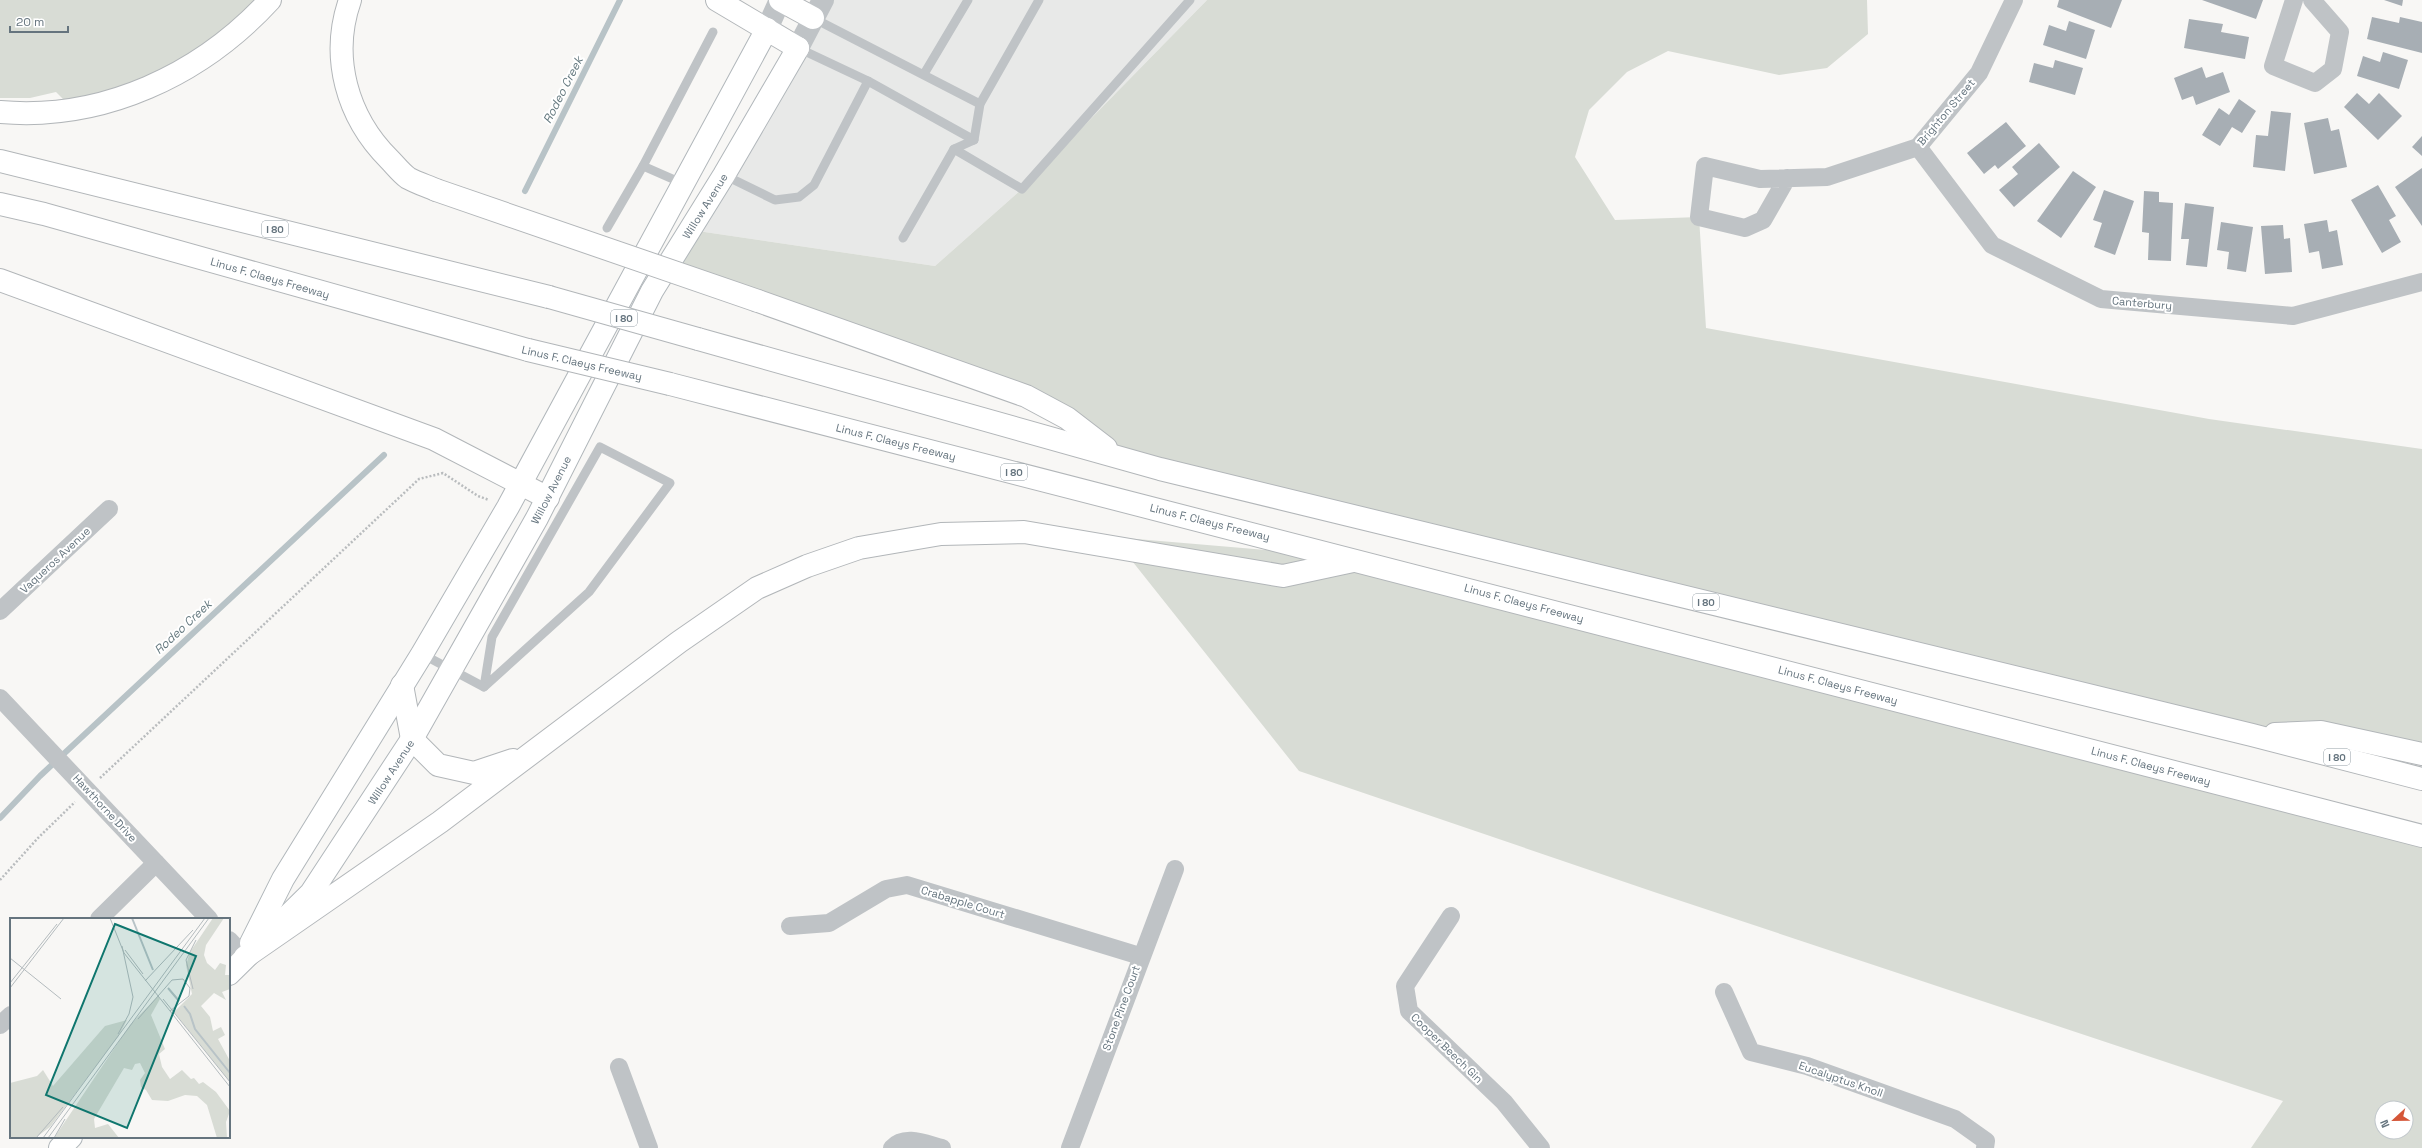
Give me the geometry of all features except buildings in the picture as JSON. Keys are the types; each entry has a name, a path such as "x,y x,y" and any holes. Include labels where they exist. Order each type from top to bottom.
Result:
{"main road":[{"path":"0,112 24,114 98,105 153,86 205,58 246,26 270,0"},
{"path":"350,0 345,14 340,51 344,81 358,118 377,147 408,178 436,190 758,301 1026,396 1067,418 1115,455"},
{"path":"717,0 798,48"},
{"path":"780,0 818,9"},
{"name":"Willow Avenue","path":"245,957 283,879 422,654 508,507 767,29"},
{"name":"Willow Avenue","path":"230,973 311,893 412,739 450,669 548,498 652,291 724,175 798,48"},
{"name":"I 80","path":"0,162 549,297 1115,455 1160,469 2252,735 2422,779"},
{"name":"Linus F. Claeys Freeway","path":"0,204 44,214 528,350 670,384 1358,560 2422,836"},
{"path":"0,280 434,439 548,498"},
{"path":"245,957 440,822 680,642 757,588 807,566 859,548 941,534 1024,532 1283,576 1358,560"},
{"path":"402,685 412,739 438,765 474,773 531,754"},
{"path":"2252,735 2320,732 2422,754"},
{"path":"2338,814 2422,852"},
{"path":"60,1148 70,1138"}],"street":[{"name":"Willow Avenue","path":"767,29 780,0"},
{"name":"Brighton Street","path":"1787,178 1763,220 1745,228 1699,217 1705,166 1760,179 1787,178 1827,177 1918,147 1979,73 2014,0"},
{"path":"2294,0 2273,66 2315,83 2333,69 2340,32 2312,0"},
{"name":"Willow Avenue","path":"798,48 818,9"},
{"name":"Canterbury","path":"1918,147 1992,245 2101,299 2293,316 2422,282"},
{"name":"Vaqueros Avenue","path":"0,611 109,509"},
{"name":"Hawthorne Drive","path":"0,698 208,918"},
{"path":"100,918 156,863"},
{"name":"Stone Pine Court","path":"1070,1148 1140,956 1175,868"},
{"name":"Crabapple Court","path":"790,926 829,923 886,889 907,885 1140,956"},
{"name":"Cooper Beech Gin","path":"1451,916 1405,986 1409,1011 1504,1102 1541,1148"},
{"path":"230,941 245,957"},
{"name":"Eucalyptus Knoll","path":"1724,992 1751,1052 1807,1066 1955,1119 1986,1144"},
{"path":"0,1025 10,1016"},
{"path":"619,1067 649,1148"},
{"path":"892,1148 895,1144 911,1140 942,1148"}],"lane":[{"path":"924,74 968,0"},
{"path":"974,140 980,104 1039,0"},
{"path":"954,149 1022,189 1190,0"},
{"path":"818,9 924,74 980,104"},
{"path":"607,228 644,166 713,32"},
{"path":"798,48 868,81 974,140"},
{"path":"724,175 775,200 799,197 814,185 868,81"},
{"path":"903,238 954,149 974,140"},
{"path":"644,166 684,184"},
{"path":"600,447 670,483 589,592 484,687 492,637 600,447"},
{"path":"422,654 484,687"}],"path":[{"path":"0,880 38,838 82,784 419,479 443,473 478,496 508,507"}],"shaded area":[{"path":"0,0 270,0 205,58 72,108 56,92 30,98 0,98"},
{"path":"823,0 1207,0 1022,189 935,266 691,230"},
{"path":"1207,0 1867,0 1868,34 1827,68 1779,75 1668,51 1627,72 1589,110 1575,157 1615,220 1699,217 1706,328 2209,419 2422,449 2422,754 2252,735 1115,455 1067,418 665,271 691,230 935,266 1022,189"},
{"path":"1113,537 1362,558 2422,840 2422,1148 2251,1148 2283,1101 1657,893 1299,771"}],"waterway":[{"name":"Rodeo Creek","path":"525,191 620,0"},
{"name":"Rodeo Creek","path":"0,818 40,776 384,455"}]}
